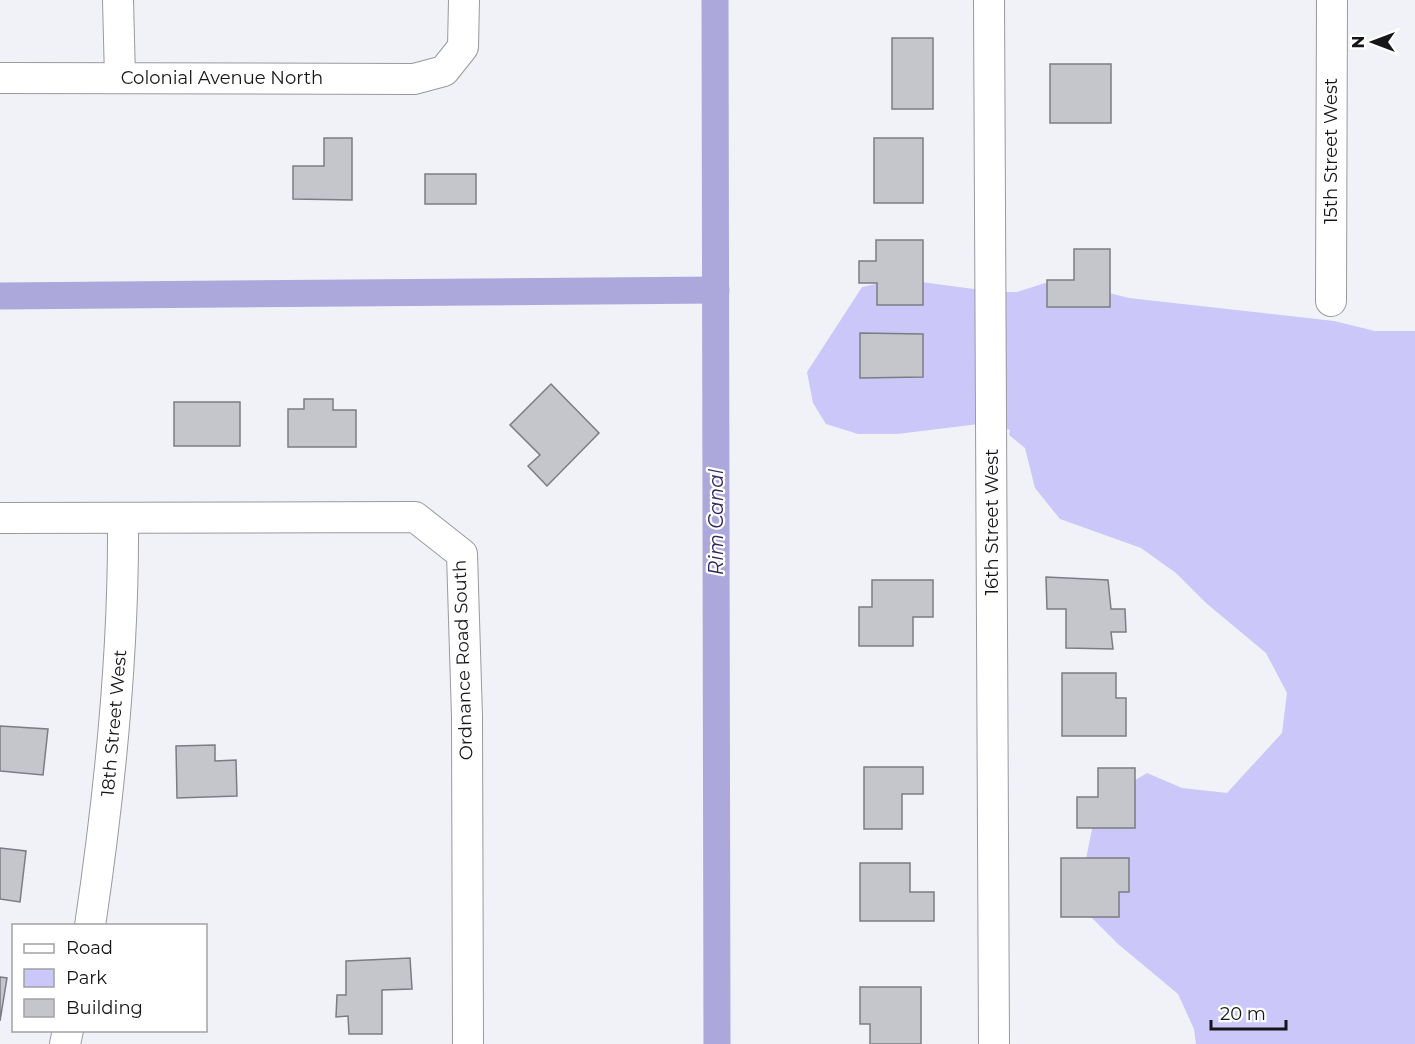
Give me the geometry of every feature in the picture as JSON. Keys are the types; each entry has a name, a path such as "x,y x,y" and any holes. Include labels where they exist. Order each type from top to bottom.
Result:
{"street":[{"path":"118,0 120,78"},
{"name":"Colonial Avenue North","path":"0,78 414,79 444,71 462,47 464,0"},
{"name":"16th Street West","path":"989,0 994,1044"},
{"name":"15th Street West","path":"1331,301 1332,0"},
{"name":"Ordnance Road South","path":"123,520 415,517 462,554 467,717 468,1044"},
{"path":"0,518 123,520"},
{"name":"18th Street West","path":"90,924 111,769 120,662 123,520"}],"green space":[{"path":"899,279 996,292 1017,292 1045,283 1089,288 1129,298 1334,321 1375,331 1415,331 1415,1044 1196,1044 1194,1029 1178,994 1118,944 1088,914 1083,874 1092,829 1112,794 1147,773 1182,788 1227,793 1282,733 1287,693 1266,653 1206,603 1176,573 1141,548 1060,519 1035,488 1025,448 1009,435 1010,430 987,423 897,434 858,434 826,424 813,403 807,372 862,287"}],"building":[{"path":"892,38 933,38 933,109 892,109"},
{"path":"1050,64 1111,64 1111,123 1050,123"},
{"path":"324,138 352,138 352,200 293,199 293,166 324,166"},
{"path":"874,138 923,138 923,203 874,203"},
{"path":"425,174 476,174 476,204 425,204"},
{"path":"876,240 923,240 923,305 877,305 877,283 859,283 859,261 876,261"},
{"path":"1074,249 1110,249 1110,307 1047,307 1047,280 1074,280"},
{"path":"860,333 923,334 923,377 860,378"},
{"path":"551,384 599,433 547,486 528,466 540,455 510,425"},
{"path":"304,399 333,399 333,410 356,410 356,447 288,447 288,409 304,409"},
{"path":"174,402 240,402 240,446 174,446"},
{"path":"1046,577 1108,580 1111,609 1125,609 1126,632 1111,632 1113,649 1066,648 1066,609 1047,609"},
{"path":"872,580 933,580 933,617 913,617 913,646 859,646 859,607 872,607"},
{"path":"1062,673 1116,673 1116,698 1126,698 1126,736 1062,736"},
{"path":"0,726 48,729 43,775 0,771"},
{"path":"215,745 215,761 236,760 237,796 177,798 176,746"},
{"path":"864,767 923,767 923,794 902,794 902,829 864,829"},
{"path":"1098,768 1135,768 1135,828 1077,828 1077,797 1098,797"},
{"path":"0,848 26,851 20,902 0,899"},
{"path":"1061,858 1129,858 1129,892 1119,892 1119,917 1061,917"},
{"path":"860,863 910,863 910,892 934,892 934,921 860,921"},
{"path":"410,958 412,989 382,990 382,1034 349,1034 348,1016 336,1017 337,995 346,995 346,961"},
{"path":"0,977 7,978 0,1021"},
{"path":"860,987 921,987 921,1044 870,1044 870,1024 860,1024"}],"waterway":[{"name":"Rim Canal","path":"715,0 717,1044"},
{"path":"0,296 716,290"}]}
